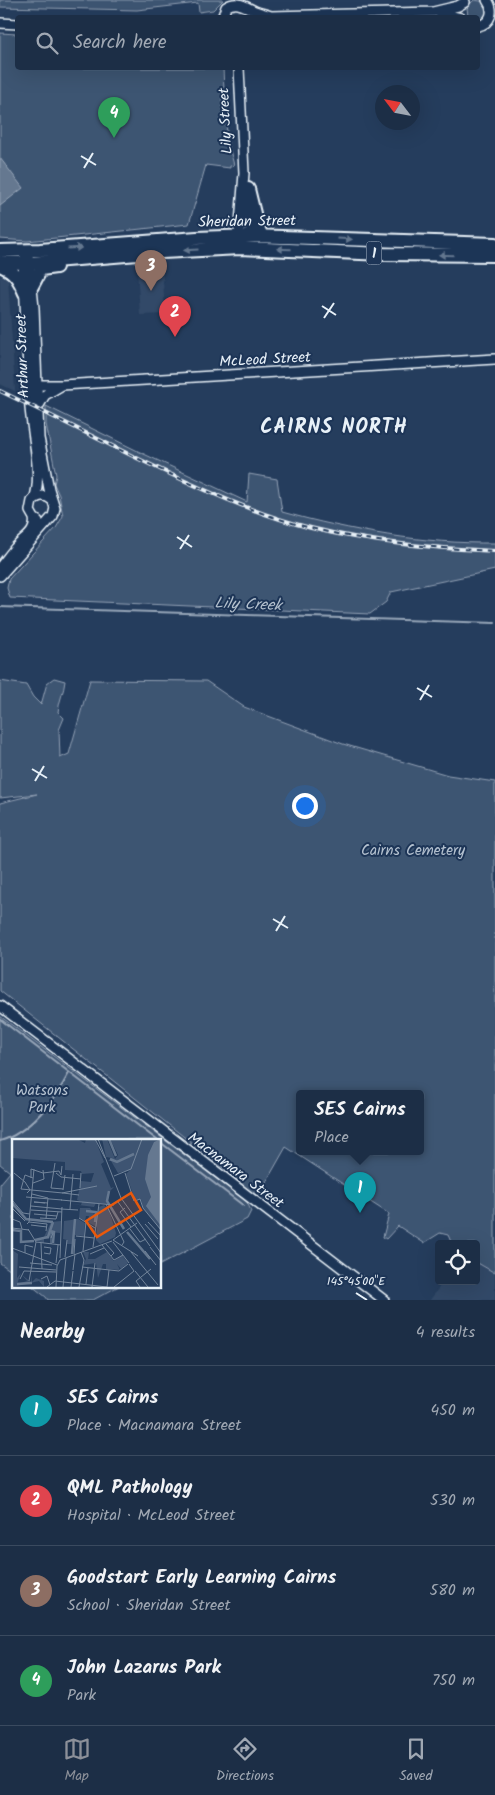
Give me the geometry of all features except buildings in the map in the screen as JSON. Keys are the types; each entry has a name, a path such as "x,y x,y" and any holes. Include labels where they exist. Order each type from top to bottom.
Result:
{"highway":[{"path":"248,189 256,226 249,241"},
{"name":"Sheridan Street","path":"0,264 26,259 197,238 490,249"},
{"name":"Sheridan Street","path":"0,251 26,259 76,259 249,241"},
{"path":"0,264 18,276 29,290 40,269 62,266 76,259"}],"street":[{"path":"334,15 433,12 458,6 466,1"},
{"path":"462,15 466,1"},
{"path":"480,25 492,17 490,1"},
{"path":"227,8 237,2 245,4 264,15"},
{"path":"433,12 448,15"},
{"path":"0,23 15,24"},
{"name":"Lily Street","path":"239,70 249,241"},
{"name":"Lily Street","path":"244,173 248,189"},
{"name":"Arthur Street","path":"26,259 38,481 34,499"},
{"name":"McLeod Street","path":"33,384 62,385 495,359"},
{"name":"Arthur Street","path":"33,384 38,407 40,444 52,500"},
{"path":"38,407 45,395 62,385"},
{"path":"0,568 15,548 32,532 34,518 30,508 34,499 45,496 52,500 55,504 55,512 0,576"},
{"path":"34,518 40,521 50,519"},
{"path":"0,568 28,544"},
{"name":"Macnamara Street","path":"0,1006 384,1300"}],"shaded area":[{"path":"0,158 23,188 0,206"},
{"path":"162,265 165,314 140,315 137,267"},
{"path":"0,277 8,278 15,391 0,384"},
{"path":"480,1264 495,1273 495,1300 430,1300 441,1285 480,1285"}],"green space":[{"path":"0,0 223,0 213,10 199,12 198,3 137,10 0,7"},
{"path":"474,0 481,1 486,5 487,15 480,21 480,15 468,15 467,7"},
{"path":"0,33 15,34 15,70 223,70 224,91 222,94 222,107 225,112 228,143 234,165 230,166 230,168 206,165 189,224 27,241 0,239"},
{"path":"46,406 247,502 249,474 277,479 282,512 334,525 415,539 495,543 495,570 391,592 386,602 370,614 10,598 7,588 9,579 56,528 63,516 59,495 54,484 56,475 46,424"},
{"name":"Cairns Cemetery","path":"54,678 65,681 58,712 64,718 59,730 60,758 69,754 90,680 206,681 244,707 343,744 448,775 495,782 495,1273 480,1264 480,1240 450,1240 448,1235 440,1233 424,1243 398,1226 386,1239 383,1237 389,1214 298,1155 424,1155 424,1090 296,1090 296,1154 286,1147 257,1198 222,1167 0,991 0,803 37,794 0,798 0,681 26,685 33,697 41,705 47,683"},
{"name":"Watsons Park","path":"0,1016 247,1202 251,1211 247,1219 161,1264 161,1139 12,1139 12,1272 0,1263 0,1184 10,1172 0,1164"},
{"path":"35,1288 115,1288 93,1300 48,1300"}],"waterway":[{"name":"Lily Creek","path":"0,607 495,623"},
{"path":"0,1019 156,1139"},
{"path":"0,1141 11,1137 31,1123 49,1104 69,1073"},
{"path":"161,1143 244,1206"}],"railway":[{"path":"0,391 187,482 239,504 293,523 379,541 495,551"}],"place":[{"name":"John Lazarus Park","path":"114,138"},
{"name":"Goodstart Early Learning Cairns","path":"151,291"},
{"name":"QML Pathology","path":"175,337"},
{"name":"SES Cairns","path":"360,1213"}],"district":[{"name":"CAIRNS NORTH","path":"334,426"}]}
